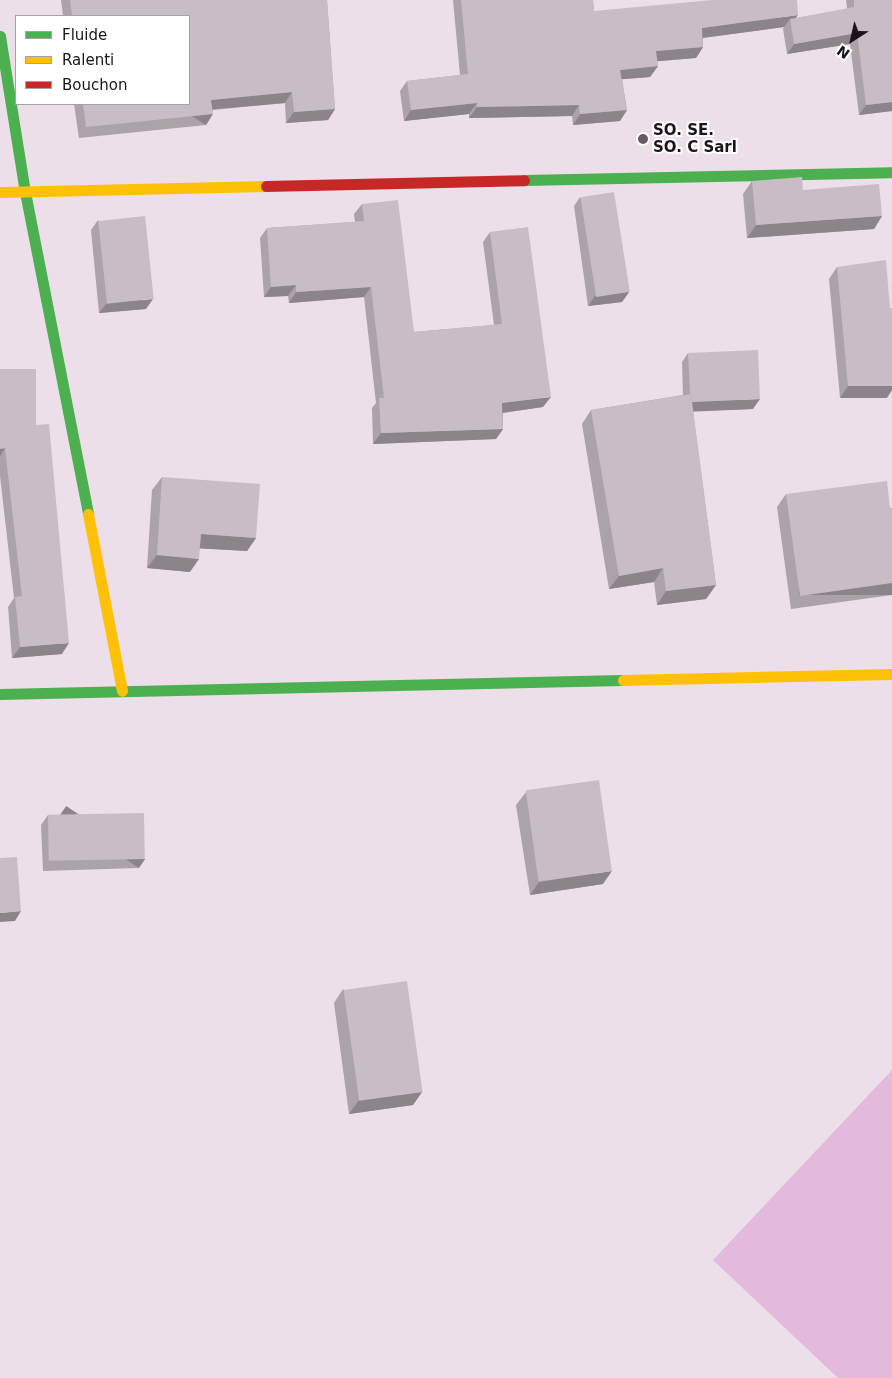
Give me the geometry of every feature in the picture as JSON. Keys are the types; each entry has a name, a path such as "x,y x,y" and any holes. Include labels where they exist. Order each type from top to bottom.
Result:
{"street":[{"path":"0,36 25,192 122,691"},
{"path":"0,192 892,172"},
{"path":"0,694 892,674"}],"shaded area":[{"path":"892,1070 892,1378 838,1378 713,1260"}],"building":[{"path":"70,0 327,0 335,109 294,112 292,92 211,100 213,114 86,127 83,105 190,105 190,15 72,15"},
{"path":"461,0 593,0 594,11 712,0 797,0 798,15 702,28 703,47 656,51 658,66 620,70 627,110 580,114 579,105 477,107 477,103 411,110 407,81 468,74"},
{"path":"854,0 892,0 892,102 866,105 857,33 794,44 790,19 854,7"},
{"path":"802,177 803,190 879,184 882,216 756,225 752,181"},
{"path":"614,192 630,292 596,297 580,197"},
{"path":"398,200 414,332 502,324 490,232 528,227 551,397 502,403 503,429 381,433 379,398 384,398 371,287 296,292 296,285 271,287 267,228 364,221 362,204"},
{"path":"145,216 154,299 107,303 98,221"},
{"path":"886,260 890,308 892,308 892,386 848,386 837,267"},
{"path":"758,350 760,399 692,402 688,353"},
{"path":"0,369 36,369 36,425 49,424 69,643 20,647 15,597 22,596 5,448 0,449"},
{"path":"691,394 716,585 666,591 663,568 619,576 591,410"},
{"path":"162,477 260,484 256,538 201,534 199,559 157,555"},
{"path":"887,481 890,508 892,508 892,583 800,596 786,494"},
{"path":"599,780 612,871 539,881 526,790"},
{"path":"144,813 145,859 49,861 48,815"},
{"path":"17,857 21,911 0,913 0,858"},
{"path":"407,981 423,1092 359,1101 344,990"}],"traffic: fast":[{"path":"0,36 25,192 88,514"},
{"path":"524,180 892,172"},
{"path":"0,694 623,680"}],"traffic: slow":[{"path":"0,192 266,186"},
{"path":"88,514 122,691"},
{"path":"623,680 892,674"}],"traffic: jam":[{"path":"266,186 524,180"}],"place":[{"name":"SO. SE. SO. C Sarl","path":"643,139"}]}
